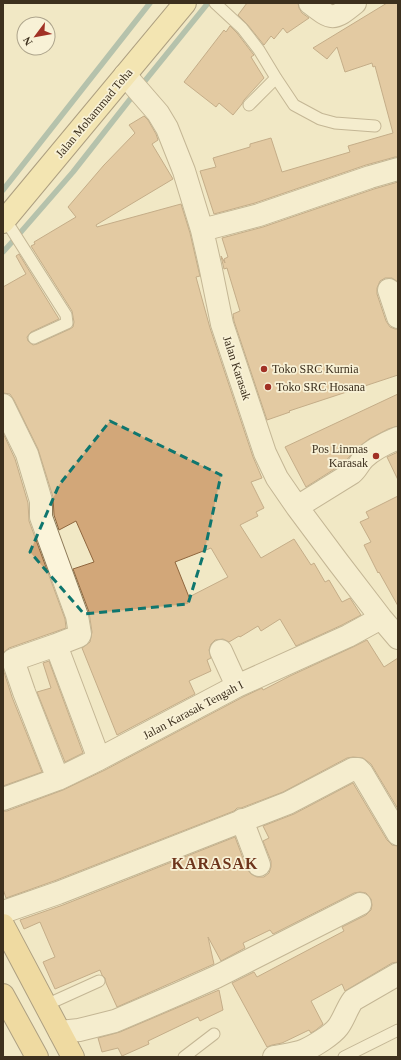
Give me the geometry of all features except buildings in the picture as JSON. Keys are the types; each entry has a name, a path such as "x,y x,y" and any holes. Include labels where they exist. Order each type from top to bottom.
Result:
{"highway":[{"path":"3,925 73,1057"},
{"path":"3,995 36,1057"}],"main road":[{"name":"Jalan Mohammad Toha","path":"4,221 184,3"}],"street":[{"path":"310,3 321,12 332,16 338,15 354,3"},
{"name":"Jalan Karasak","path":"125,75 158,113 167,128 184,171 202,230 222,324 265,453 277,478 297,507 381,618 398,638"},
{"path":"202,230 259,215 370,177 398,169"},
{"path":"389,290 398,317"},
{"path":"3,404 27,454 41,501 41,516 77,616 80,634 79,636 56,645 13,660 58,779"},
{"path":"297,507 352,473 356,470 365,457 381,446 398,438"},
{"name":"Jalan Karasak Tengah I","path":"3,799 58,779 194,710 237,686 348,636 381,618"},
{"path":"56,645 99,759"},
{"path":"221,651 237,686"},
{"path":"3,912 58,893 288,803 353,769 358,769 362,773 398,834"},
{"path":"242,820 259,865"},
{"path":"60,1032 79,1030 114,1021 178,994 216,977 360,904"},
{"path":"274,1057 304,1050 328,1037 339,1026 348,1006 353,1000 398,974"}],"lane":[{"path":"214,3 242,28 259,50 294,105 320,119 335,123 376,126"},
{"path":"249,106 276,78"},
{"path":"4,221 66,315 67,323 34,338"},
{"path":"46,1005 99,982"},
{"path":"344,1057 398,1030"},
{"path":"184,1057 214,1034"}],"highlighted area":[{"path":"110,421 221,475 205,549 188,604 84,614 30,552 59,485"}],"waterway":[{"path":"3,190 150,3"},
{"path":"140,87 208,3"},
{"path":"20,233 73,172 135,93"},
{"path":"3,252 12,242"}],"place":[{"name":"Toko SRC Kurnia","path":"264,369"},
{"name":"Toko SRC Hosana","path":"268,387"},
{"name":"Pos Linmas Karasak","path":"376,456"}],"district":[{"name":"KARASAK","path":"215,863"}]}
